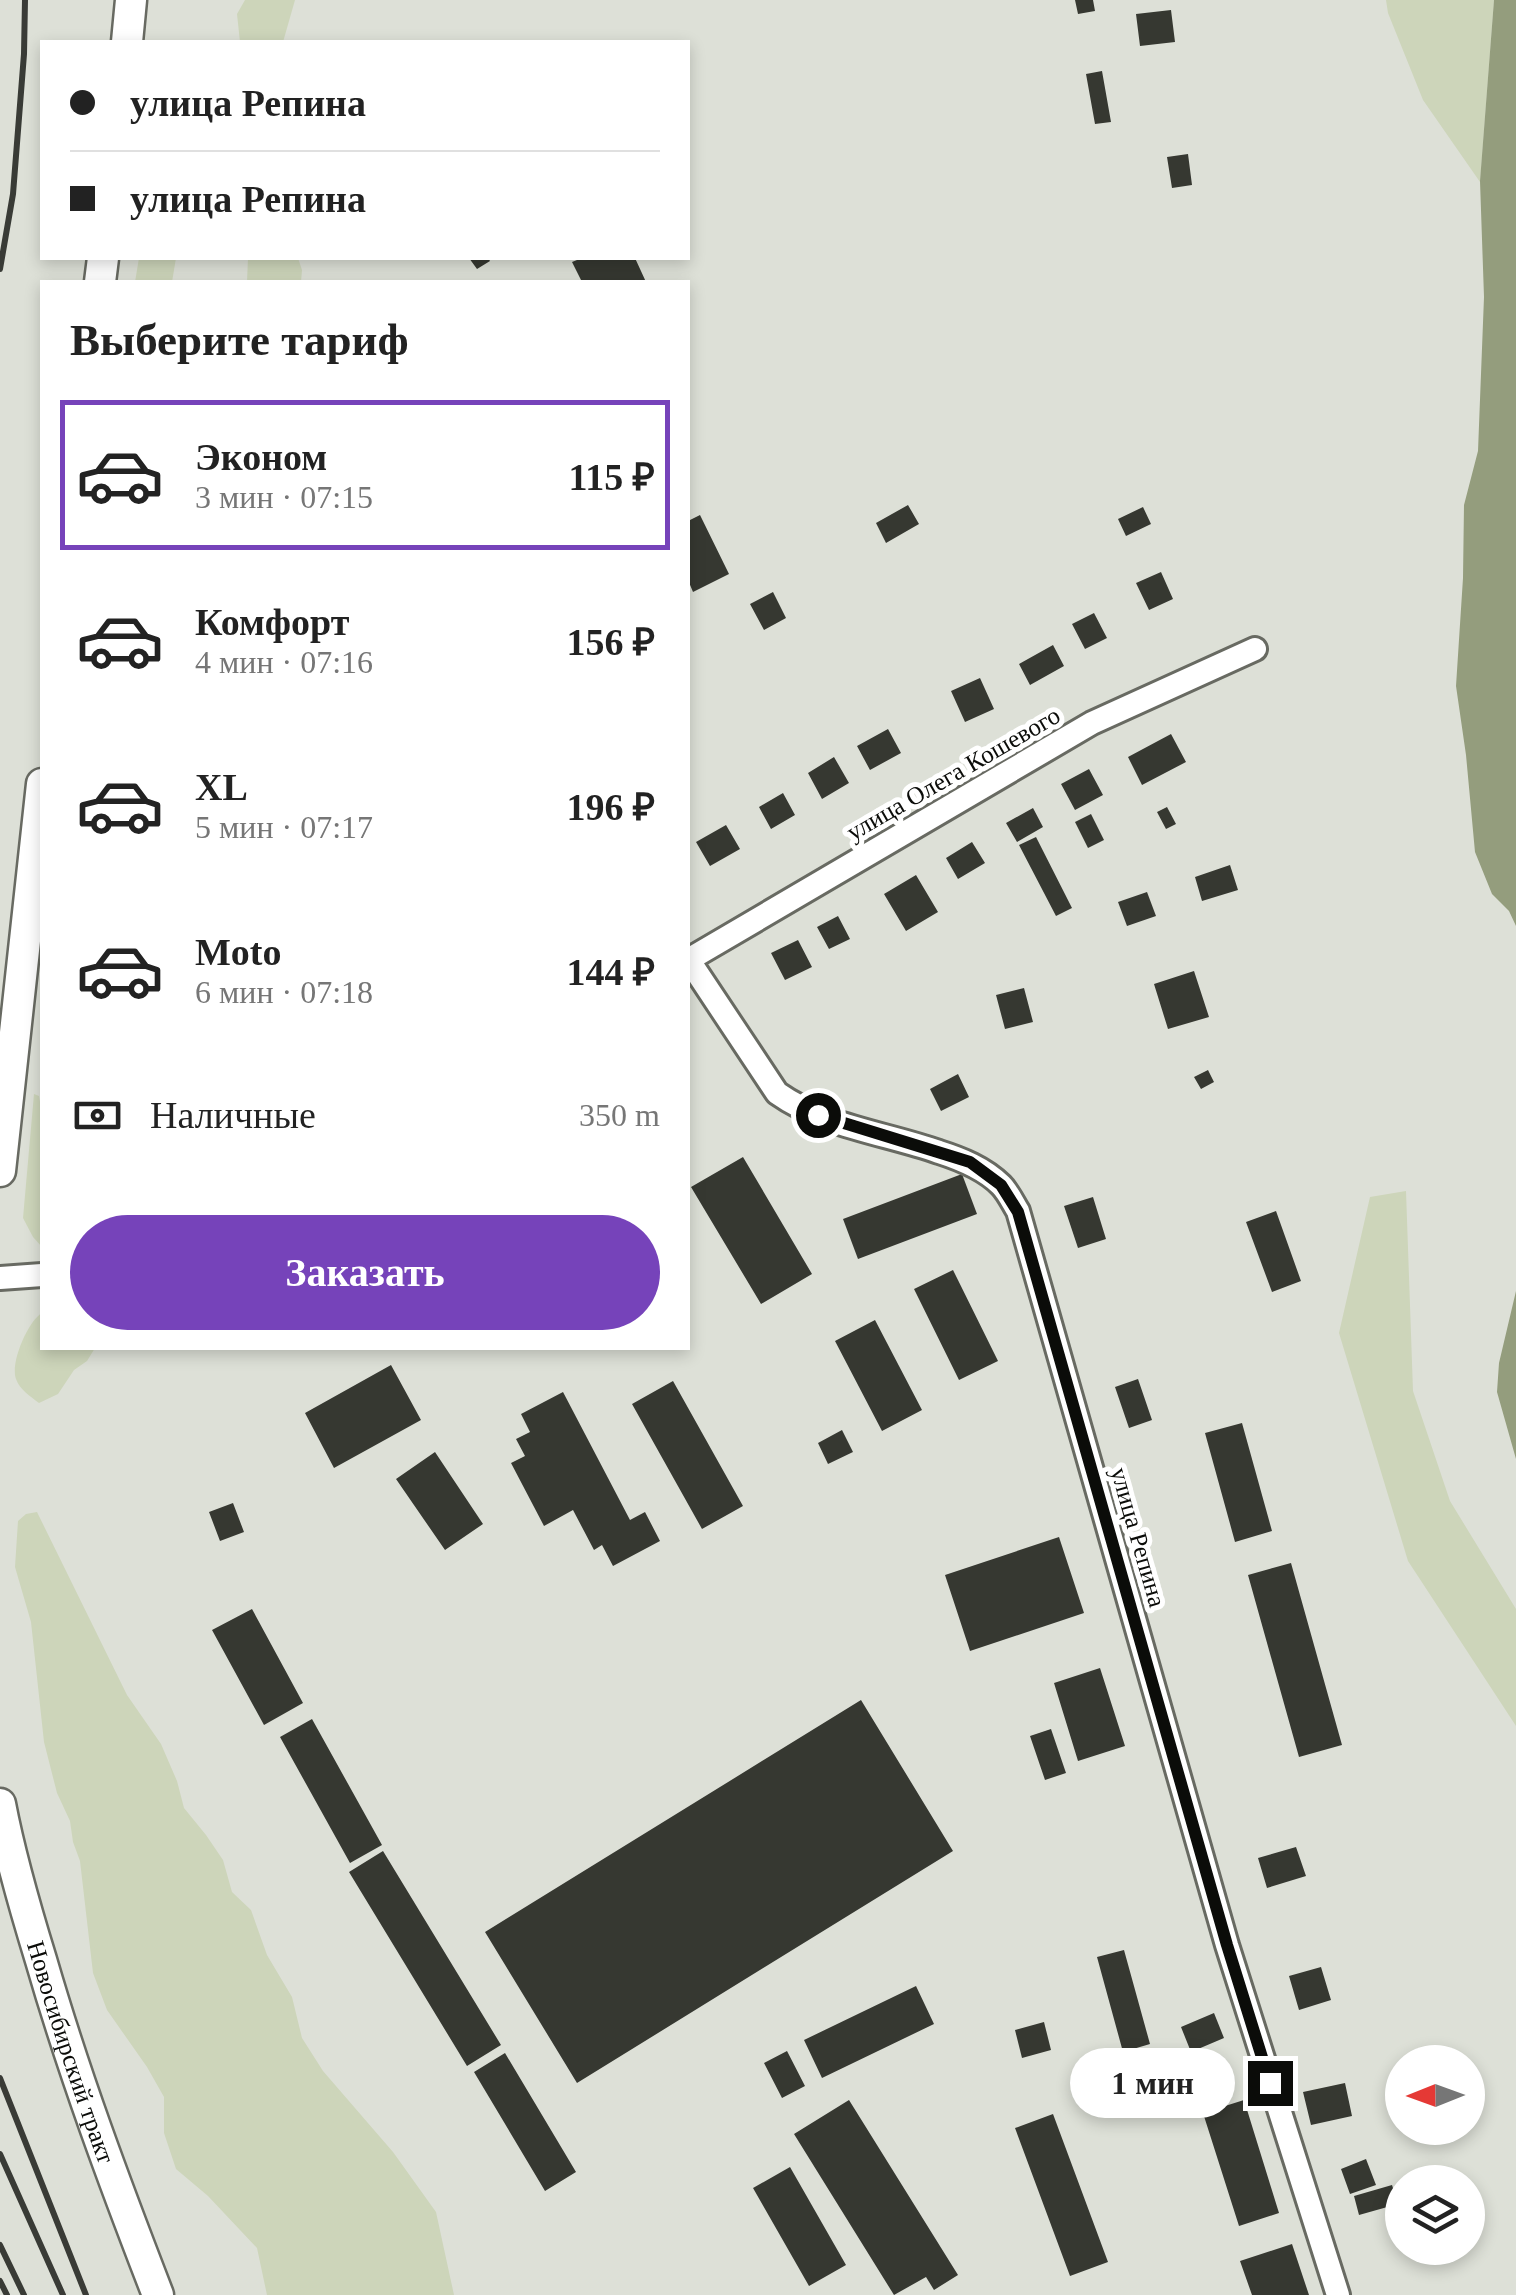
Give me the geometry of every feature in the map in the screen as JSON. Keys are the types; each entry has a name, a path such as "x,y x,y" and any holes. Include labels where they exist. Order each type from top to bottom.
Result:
{"main road":[{"path":"126,40 131,0"},
{"path":"0,1171 40,802"},
{"name":"Новосибирский тракт","path":"0,1804 10,1859 65,2043 158,2295"}],"street":[{"name":"улица Олега Кошевого","path":"690,959 1092,723 1254,649"},
{"name":"улица Репина","path":"690,963 777,1093 797,1107 838,1123 970,1162 1001,1185 1018,1212 1227,1945 1338,2295"},
{"path":"0,1278 40,1275"}],"shaded area":[{"path":"245,0 295,0 284,40 240,40 237,14"},
{"path":"1386,0 1494,0 1480,182 1423,100"},
{"path":"1494,0 1516,0 1516,926 1509,911 1492,894 1475,852 1456,686 1464,505 1478,451 1484,297 1480,181"},
{"path":"139,260 176,260 172,280 135,280"},
{"path":"248,260 299,260 302,270 301,280 247,280"},
{"path":"34,1094 40,1102 40,1245 23,1218"},
{"path":"1406,1191 1413,1391 1450,1501 1516,1609 1516,1726 1408,1561 1339,1333 1370,1197"},
{"path":"1516,1291 1516,1459 1497,1392 1499,1363"},
{"path":"40,1315 40,1350 94,1350 58,1394 39,1403 20,1386 15,1372 22,1343"},
{"path":"37,1512 127,1695 161,1744 184,1808 223,1860 232,1892 251,1910 267,1955 292,1997 302,2038 323,2071 393,2152 436,2212 454,2295 267,2295 257,2248 208,2196 176,2169 164,2133 164,2097 107,2010 93,1973 80,1861 44,1742 31,1622 15,1567 18,1521"}],"building":[{"path":"1075,0 1093,0 1095,11 1078,14"},
{"path":"1171,10 1175,42 1140,46 1136,14"},
{"path":"1102,71 1111,122 1095,124 1086,74"},
{"path":"1188,154 1192,185 1172,188 1167,157"},
{"path":"470,260 489,260 490,261 477,269"},
{"path":"636,260 645,280 581,280 572,262"},
{"path":"908,505 919,524 886,543 876,523"},
{"path":"1143,507 1151,524 1126,536 1118,519"},
{"path":"700,515 729,574 693,592 690,585 690,520"},
{"path":"1161,572 1173,599 1149,610 1136,583"},
{"path":"773,592 786,618 764,630 750,604"},
{"path":"1094,613 1107,638 1085,649 1072,624"},
{"path":"1053,645 1064,666 1030,685 1019,664"},
{"path":"980,678 994,709 965,722 951,691"},
{"path":"888,729 901,753 870,770 857,746"},
{"path":"1171,734 1186,762 1142,785 1128,757"},
{"path":"834,757 849,783 822,799 808,773"},
{"path":"1089,769 1103,795 1075,810 1061,784"},
{"path":"783,793 795,815 771,829 759,807"},
{"path":"1167,807 1176,824 1166,829 1157,812"},
{"path":"1033,808 1043,827 1017,842 1006,823"},
{"path":"1091,814 1104,840 1088,848 1075,822"},
{"path":"726,825 740,849 710,866 696,842"},
{"path":"1036,837 1072,908 1056,916 1019,845"},
{"path":"972,842 985,863 958,879 946,858"},
{"path":"1230,865 1238,890 1202,901 1195,877"},
{"path":"916,875 938,912 906,931 884,894"},
{"path":"1147,892 1156,916 1127,926 1118,902"},
{"path":"838,916 850,939 829,949 817,927"},
{"path":"798,940 812,967 785,980 771,953"},
{"path":"1194,971 1209,1017 1168,1029 1154,984"},
{"path":"1024,988 1033,1022 1005,1029 996,995"},
{"path":"1208,1070 1214,1082 1201,1089 1194,1077"},
{"path":"958,1074 969,1097 941,1111 930,1089"},
{"path":"743,1157 812,1274 761,1304 691,1187"},
{"path":"962,1174 977,1214 858,1259 843,1219"},
{"path":"1093,1197 1106,1239 1078,1248 1064,1206"},
{"path":"1276,1211 1301,1281 1272,1292 1246,1222"},
{"path":"953,1270 998,1361 959,1380 914,1289"},
{"path":"875,1320 922,1410 882,1431 835,1341"},
{"path":"391,1365 421,1420 334,1468 305,1413"},
{"path":"1138,1379 1152,1420 1129,1428 1115,1387"},
{"path":"673,1381 743,1506 702,1529 632,1404"},
{"path":"563,1392 630,1520 645,1512 660,1541 613,1566 602,1545 594,1550 573,1510 544,1526 511,1463 525,1456 516,1439 530,1432 521,1414"},
{"path":"1242,1423 1272,1531 1235,1542 1205,1433"},
{"path":"842,1430 853,1452 828,1464 818,1443"},
{"path":"435,1452 483,1524 445,1550 396,1479"},
{"path":"233,1503 244,1532 220,1541 209,1512"},
{"path":"1059,1537 1084,1613 970,1651 945,1575"},
{"path":"1291,1563 1342,1745 1299,1757 1248,1575"},
{"path":"252,1609 303,1703 264,1725 212,1630"},
{"path":"1100,1668 1125,1746 1078,1761 1054,1683"},
{"path":"861,1700 953,1851 577,2083 485,1932"},
{"path":"312,1719 382,1845 350,1863 280,1737"},
{"path":"1051,1729 1066,1773 1045,1780 1030,1736"},
{"path":"1296,1847 1306,1876 1267,1888 1258,1858"},
{"path":"383,1851 501,2045 467,2066 349,1872"},
{"path":"1124,1950 1150,2044 1123,2052 1097,1957"},
{"path":"1321,1967 1331,2000 1299,2010 1289,1976"},
{"path":"916,1986 934,2024 822,2078 804,2040"},
{"path":"1214,2013 1224,2038 1191,2052 1181,2027"},
{"path":"1044,2022 1051,2050 1022,2058 1015,2030"},
{"path":"787,2051 805,2086 782,2098 764,2063"},
{"path":"505,2053 576,2172 545,2191 474,2072"},
{"path":"1345,2083 1352,2116 1311,2125 1303,2092"},
{"path":"849,2100 958,2275 934,2290 926,2277 894,2295 794,2134"},
{"path":"1244,2100 1279,2213 1239,2226 1203,2113"},
{"path":"1053,2114 1108,2262 1070,2276 1015,2128"},
{"path":"1366,2159 1376,2185 1350,2194 1341,2169"},
{"path":"790,2167 846,2265 809,2286 753,2188"},
{"path":"1385,2187 1385,2208 1359,2215 1354,2196"},
{"path":"1292,2244 1309,2295 1252,2295 1240,2261"}],"railway":[{"path":"0,269 13,194 25,0"},
{"path":"0,2078 86,2295"},
{"path":"0,2154 63,2295"},
{"path":"0,2245 24,2295"},
{"path":"0,2281 7,2295"}],"route":[{"path":"818,1115 970,1162 1001,1185 1018,1212 1270,2083"}]}
